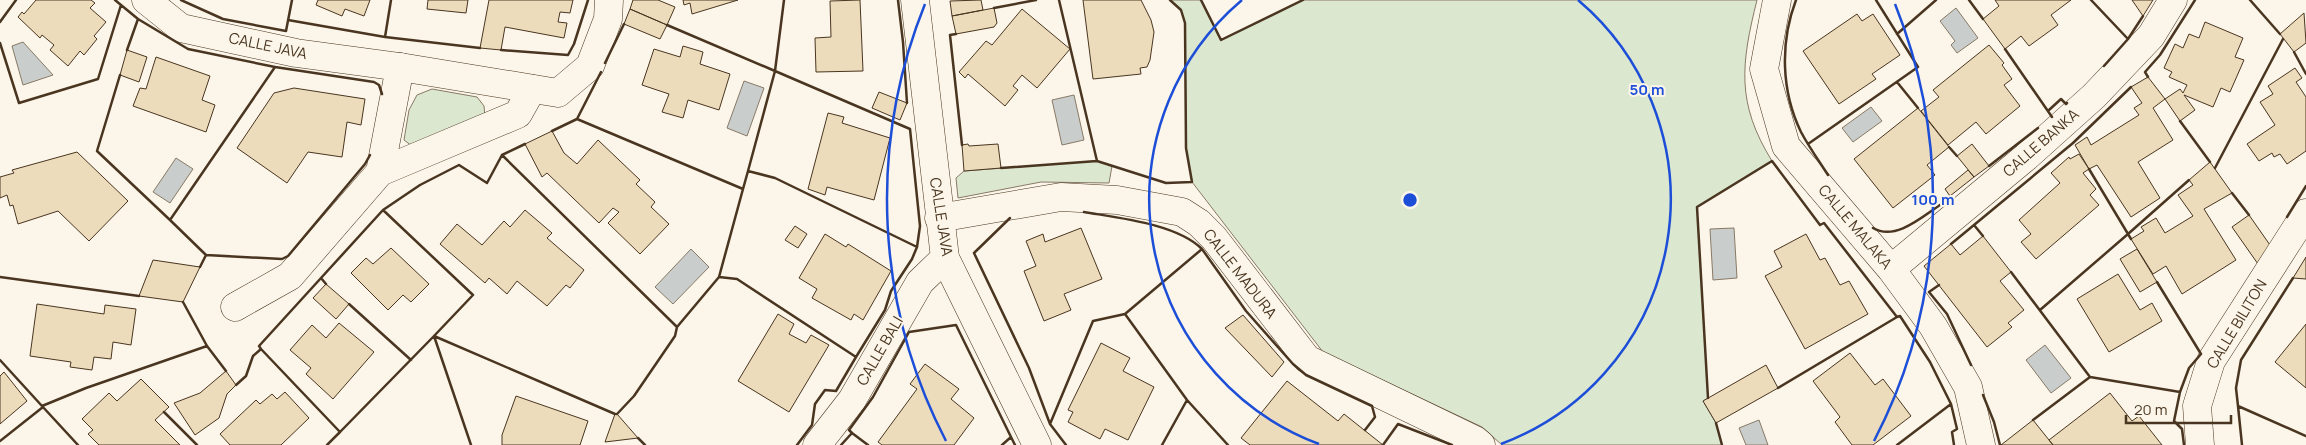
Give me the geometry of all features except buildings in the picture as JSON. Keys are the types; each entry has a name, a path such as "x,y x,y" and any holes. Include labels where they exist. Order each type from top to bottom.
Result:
{"street":[{"name":"CALLE JAVA","path":"146,0 181,28 296,53 400,67 558,93 590,66 608,18 609,0"},
{"name":"CALLE JAVA","path":"915,0 944,258 1037,445"},
{"name":"CALLE MALAKA","path":"1777,0 1764,69 1786,146 1891,269 1933,326 1968,387 1981,445"},
{"name":"CALLE BANKA","path":"1891,269 2026,157 2094,96 2151,36 2173,0"},
{"path":"380,172 400,67"},
{"path":"235,308 290,276 380,172 518,114 532,89"},
{"name":"CALLE MADURA","path":"939,218 1061,197 1117,200 1182,212 1200,223 1214,238 1307,359 1476,440 1481,445"},
{"name":"CALLE BILITON","path":"2200,445 2197,406 2211,361 2306,213"},
{"name":"CALLE BALI","path":"817,445 852,400 920,282 944,258"}],"green space":[{"path":"1170,0 1201,0 1221,40 1303,0 1757,0 1745,64 1745,83 1752,120 1760,140 1772,161 1697,207 1708,398 1703,401 1716,423 1722,445 1502,445 1482,427 1323,352 1192,182 1186,148 1185,23 1181,10"},
{"path":"432,89 477,97 484,106 485,117 412,146 404,140 409,110 417,95"},
{"path":"1097,161 1112,166 1109,183 1041,182 958,198 956,178 964,171"}],"shaded area":[{"path":"1956,8 1978,38 1957,53 1951,45 1955,41 1940,21"},
{"path":"23,42 53,75 23,85 12,46"},
{"path":"744,81 764,88 747,136 727,128"},
{"path":"1074,95 1084,140 1062,145 1052,100"},
{"path":"1871,107 1882,121 1853,142 1842,128"},
{"path":"176,158 193,169 170,203 153,192"},
{"path":"1734,228 1737,278 1713,280 1710,229"},
{"path":"691,249 709,267 673,304 655,287"},
{"path":"2045,345 2071,378 2051,393 2026,360"},
{"path":"1759,420 1768,445 1746,445 1739,428"}],"wall":[{"path":"0,22 16,0"},
{"path":"0,43 19,103 98,79 121,5 115,0"},
{"path":"181,0 223,19 286,31 292,0"},
{"path":"391,0 385,37 480,48"},
{"path":"501,50 568,55 574,44 588,0"},
{"path":"667,25 775,71 784,0"},
{"path":"898,0 907,103"},
{"path":"994,8 1036,0"},
{"path":"1059,0 1097,161 1166,183 1192,182 1186,148 1185,23 1181,10 1170,0"},
{"path":"1201,0 1221,40 1303,0"},
{"path":"1796,0 1787,33 1785,49 1786,83 1794,116 1801,132 1828,175"},
{"path":"1808,144 1918,67 1876,0"},
{"path":"1897,34 1936,0"},
{"path":"1969,0 1983,19"},
{"path":"2091,0 2128,39 2143,16"},
{"path":"2148,77 2145,72 2160,55 2195,0"},
{"path":"2250,0 2280,34"},
{"path":"121,5 138,19 127,50"},
{"path":"120,75 97,151 170,220 275,67 188,49 138,19"},
{"path":"288,20 385,37"},
{"path":"605,63 624,24"},
{"path":"956,34 950,35 962,145"},
{"path":"2104,66 2128,39"},
{"path":"2215,168 2283,39"},
{"path":"2005,49 2052,117"},
{"path":"2294,52 2306,74"},
{"path":"275,67 374,82 379,85 382,94"},
{"path":"748,171 775,71 910,129 920,226 917,247"},
{"path":"577,119 601,72"},
{"path":"1897,82 1918,108"},
{"path":"2073,143 2131,87"},
{"path":"2049,110 2061,99 2067,103"},
{"path":"552,131 577,119 743,189 719,277 677,327"},
{"path":"2180,121 2210,162"},
{"path":"1989,166 2038,128"},
{"path":"1974,225 2073,143"},
{"path":"502,155 525,144"},
{"path":"1949,147 1957,156"},
{"path":"170,220 206,255 282,259 288,256 365,164 370,155"},
{"path":"383,210 420,185 459,165 487,183 502,155 677,327 675,336 634,396 617,414"},
{"path":"1001,168 1097,161"},
{"path":"1708,398 1697,207 1772,161 1820,225 1824,223 1897,317 1778,388"},
{"path":"2040,310 2128,234 2089,169"},
{"path":"743,189 748,171 775,178 917,247 912,259 891,291 885,310 856,357"},
{"path":"2131,239 2128,234 2189,180"},
{"path":"2287,217 2306,186"},
{"path":"2232,193 2249,215"},
{"path":"1873,228 1892,232 1911,225 1946,201 1950,196"},
{"path":"321,278 383,210 473,295 434,336 615,414"},
{"path":"1084,212 1147,223 1163,228 1191,240 1202,249"},
{"path":"1010,218 974,253 1029,368 1050,424"},
{"path":"1951,244 1974,225 1983,236"},
{"path":"1228,445 1187,400 1125,314 1202,249 1246,311 1293,364 1306,375 1372,406 1375,417 1365,430"},
{"path":"200,267 206,255"},
{"path":"2011,272 2090,377"},
{"path":"0,277 139,296"},
{"path":"719,277 737,279 856,357 836,391 825,390 815,404 812,425 797,445"},
{"path":"261,349 259,346 321,278 326,284"},
{"path":"2238,406 2236,388 2241,360 2293,278"},
{"path":"2157,282 2201,354 2189,368 2180,392"},
{"path":"1939,285 1929,292 1947,314 1971,365"},
{"path":"183,302 207,346"},
{"path":"349,304 411,360"},
{"path":"1066,445 1050,424 1093,321 1125,314"},
{"path":"1897,317 1900,316 1930,362 1951,404 1897,445"},
{"path":"852,433 849,430 873,397 909,332 956,325 1011,437 1002,445"},
{"path":"340,432 434,336 471,445"},
{"path":"78,445 42,406 86,388 207,346 226,371"},
{"path":"236,385 246,376 253,356 261,349 340,432 327,445"},
{"path":"0,360 42,406"},
{"path":"2033,420 2090,377 2180,392 2174,421 2182,429 2184,445"},
{"path":"1983,395 1994,422 2000,445"},
{"path":"1162,445 1187,400"},
{"path":"1951,404 1957,429 1952,432 1954,445"},
{"path":"2242,445 2238,406 2306,436"},
{"path":"0,441 43,407"},
{"path":"164,412 197,445"},
{"path":"1716,423 1722,445"},
{"path":"1383,445 1398,424 1452,445"},
{"path":"841,445 852,433 868,445"},
{"path":"1011,437 1015,445"},
{"path":"638,438 645,445"}]}
